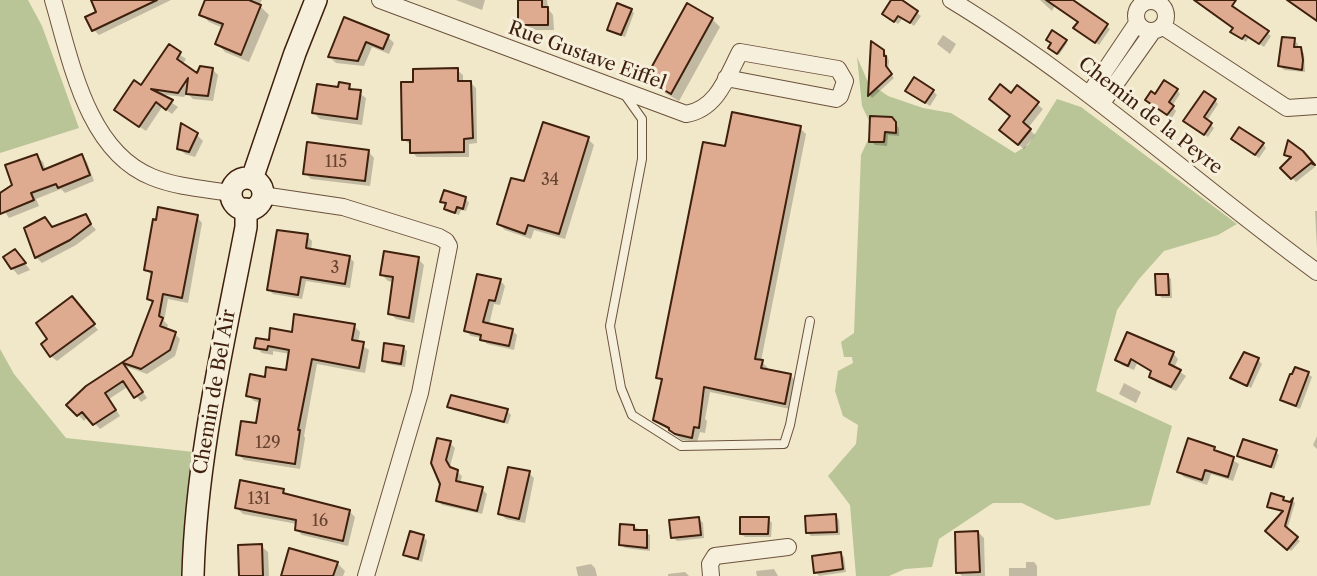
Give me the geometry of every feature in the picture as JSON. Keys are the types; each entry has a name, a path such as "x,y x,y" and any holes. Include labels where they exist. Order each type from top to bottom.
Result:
{"street":[{"path":"54,0 90,115 122,160 153,178 231,193"},
{"path":"316,0 291,65 257,187 255,207 246,209 234,202 231,193 238,181 257,187 343,207 446,241 450,253 420,393 366,576"},
{"name":"Rue Gustave Eiffel","path":"380,0 623,93 686,114 701,112 718,94 726,78 740,52 838,69 845,81 840,96 836,99 726,78"},
{"name":"Chemin de la Peyre","path":"951,0 1096,98 1317,272"},
{"path":"1123,0 1137,16 1144,30 1158,29 1287,108 1317,106"},
{"path":"1147,1 1160,5 1166,17 1158,29 1096,98 1147,1"},
{"name":"Chemin de Bel Air","path":"192,576 196,506 204,448 246,227 246,209"},
{"path":"711,576 710,565 715,556 788,547"}],"lane":[{"path":"623,93 642,120 642,159 610,326 621,388 632,415 681,446 784,444 810,321"}],"green space":[{"path":"0,0 28,0 42,26 79,128 0,153"},
{"path":"857,57 868,82 888,96 923,108 951,113 1015,153 1028,145 1057,99 1081,107 1237,224 1218,235 1164,251 1139,279 1117,310 1096,391 1172,426 1150,505 1056,520 1022,503 993,503 939,539 932,567 905,569 889,576 856,576 850,505 828,476 856,444 858,425 843,416 835,391 838,371 853,363 852,357 844,357 841,342 854,333 861,155 873,129 862,106"},
{"path":"0,349 14,374 66,438 203,453 193,576 0,576"}],"building":[{"path":"91,0 157,0 92,31 85,17 96,12"},
{"path":"205,0 249,0 261,5 241,55 215,44 223,24 199,15"},
{"path":"518,0 542,0 542,7 548,7 548,25 518,25"},
{"path":"891,0 902,0 918,11 910,23 898,16 894,22 882,14"},
{"path":"1046,0 1073,0 1108,24 1095,43 1073,28 1078,22"},
{"path":"1194,0 1236,0 1232,6 1269,31 1259,44 1245,35 1242,39 1230,32 1233,28"},
{"path":"1287,0 1317,0 1317,21"},
{"path":"617,3 632,9 621,35 607,30"},
{"path":"687,3 713,18 671,94 645,79"},
{"path":"344,17 389,35 383,49 366,42 358,61 328,57"},
{"path":"1052,30 1067,40 1057,54 1048,48 1051,43 1046,40"},
{"path":"1282,37 1295,38 1294,47 1301,47 1302,70 1278,66"},
{"path":"871,41 884,50 886,66 892,74 868,96"},
{"path":"169,44 181,52 177,59 197,73 200,66 213,68 208,96 186,94 188,78 178,93 151,89 173,100 166,110 156,102 139,127 114,110 134,80 141,85"},
{"path":"458,68 458,81 471,81 473,138 464,139 464,152 410,153 410,140 402,140 401,82 413,82 413,69"},
{"path":"914,77 934,90 925,103 905,91"},
{"path":"1164,80 1178,89 1169,102 1174,106 1167,115 1145,100 1151,91 1155,94"},
{"path":"339,82 350,84 349,89 361,90 357,119 312,113 317,84 338,87"},
{"path":"1000,84 1011,93 1017,85 1039,102 1023,122 1031,129 1018,145 999,130 1010,116 989,99"},
{"path":"1204,91 1216,99 1204,117 1212,123 1204,135 1183,121"},
{"path":"732,112 801,126 755,359 763,360 761,368 791,374 785,404 704,387 699,428 694,427 692,438 675,434 653,420 662,379 656,378 703,142 725,146"},
{"path":"870,116 892,117 896,122 896,133 885,132 884,142 869,142"},
{"path":"543,122 589,137 559,234 528,225 525,234 497,224 511,178 524,181"},
{"path":"181,123 198,133 189,152 177,149"},
{"path":"1239,127 1264,143 1255,155 1231,139"},
{"path":"1288,140 1303,151 1315,165 1311,163 1291,179 1280,168 1291,157 1284,155"},
{"path":"307,142 369,150 365,181 303,174"},
{"path":"37,154 43,170 82,154 90,175 58,188 56,184 31,193 34,200 0,214 0,193 12,185 5,165"},
{"path":"444,190 466,197 463,209 457,207 455,213 444,209 446,203 440,202"},
{"path":"158,207 198,215 182,298 163,294 159,316 163,318 160,326 176,332 170,350 141,369 123,363 143,392 134,398 123,381 105,393 116,410 93,425 82,412 77,416 66,405 86,386 132,356 153,301 147,299 152,272 144,270 153,219 156,220"},
{"path":"86,214 91,224 70,240 35,258 24,228 45,217 52,227"},
{"path":"277,230 308,234 306,248 350,256 345,284 301,277 298,295 267,290"},
{"path":"15,249 26,263 11,269 3,257"},
{"path":"384,251 419,257 409,318 388,314 393,277 380,275"},
{"path":"477,274 501,279 495,301 489,300 483,322 513,329 509,346 480,340 481,335 464,331"},
{"path":"1155,274 1168,274 1169,295 1156,295"},
{"path":"72,296 95,324 50,357 41,344 47,339 36,323"},
{"path":"294,314 355,324 352,340 364,342 359,368 312,359 298,430 295,464 236,455 241,421 256,423 260,399 246,396 250,374 265,377 266,367 286,370 289,350 268,346 267,350 254,348 256,338 269,340 270,328 292,332"},
{"path":"1127,332 1174,352 1169,364 1181,370 1171,387 1149,377 1151,371 1131,359 1128,366 1115,360"},
{"path":"384,343 404,346 401,364 382,361"},
{"path":"1244,352 1259,358 1247,386 1230,378"},
{"path":"1295,367 1309,372 1296,406 1280,400"},
{"path":"451,395 508,409 504,422 447,407"},
{"path":"437,438 451,441 446,460 450,467 458,470 456,481 483,487 477,511 436,501 440,484 431,463"},
{"path":"1188,438 1234,457 1228,477 1205,470 1202,480 1177,472"},
{"path":"1243,439 1277,450 1271,467 1237,456"},
{"path":"508,467 530,471 519,519 498,514"},
{"path":"240,480 284,489 283,493 350,510 343,541 295,530 296,520 235,508"},
{"path":"1271,493 1290,502 1293,498 1285,526 1298,537 1287,550 1265,531 1283,511 1267,507"},
{"path":"836,514 837,532 806,533 805,516"},
{"path":"699,517 701,535 671,538 669,520"},
{"path":"740,517 769,517 768,534 740,534"},
{"path":"620,524 634,525 634,530 647,530 647,548 619,545"},
{"path":"410,531 424,535 418,559 403,555"},
{"path":"978,531 980,572 956,573 955,532"},
{"path":"262,544 263,576 239,576 238,545"},
{"path":"289,548 338,562 333,576 281,576"},
{"path":"841,552 843,569 814,573 812,556"}]}
